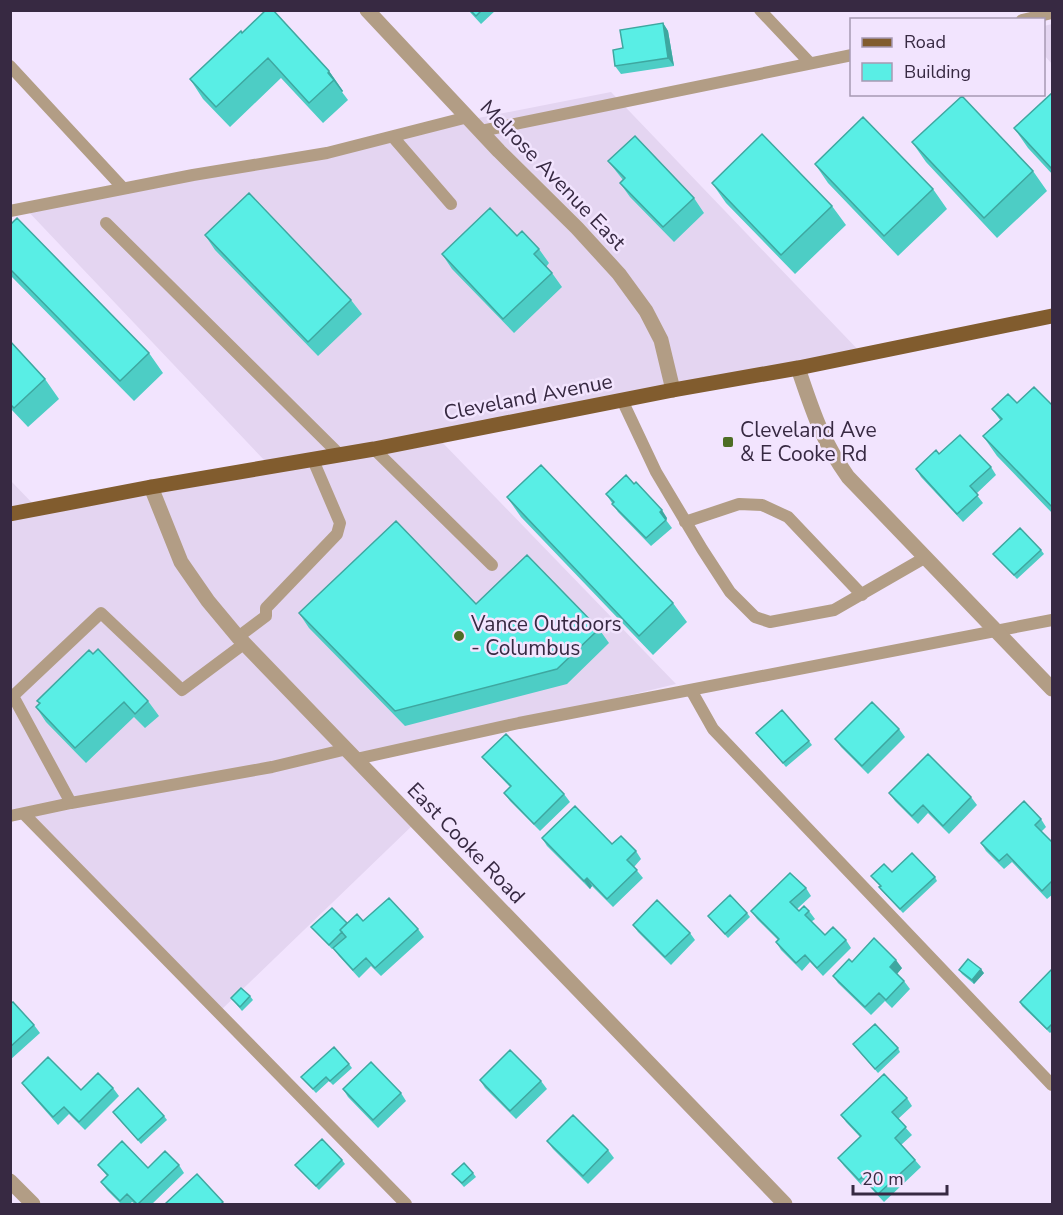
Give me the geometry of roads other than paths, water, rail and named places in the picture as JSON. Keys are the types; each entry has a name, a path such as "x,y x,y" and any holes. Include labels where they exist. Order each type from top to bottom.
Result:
{"main road":[{"name":"Cleveland Avenue","path":"10,514 374,449 673,390 798,368 1053,316"}],"street":[{"name":"Melrose Avenue East","path":"367,10 481,131 578,228 619,274 646,311 661,340 673,390"},
{"path":"798,368 818,427 830,452 848,477 1053,688"},
{"name":"East Cooke Road","path":"152,487 181,562 208,601 242,640 785,1204"},
{"path":"10,1181 33,1204"}],"lane":[{"path":"760,10 810,63"},
{"path":"1031,18 1053,13"},
{"path":"481,131 850,54"},
{"path":"10,66 123,188"},
{"path":"10,211 123,188 327,153 468,117"},
{"path":"393,137 451,204"},
{"path":"106,223 340,455"},
{"path":"622,400 656,472 685,522 730,592 755,617 770,622 834,610 926,557"},
{"path":"374,449 492,565"},
{"path":"71,803 12,693 100,613 182,690 242,640 266,616 266,608 338,534 340,523 313,460"},
{"path":"685,522 740,504 762,505 788,517 862,595"},
{"path":"10,816 71,803 519,723 1053,620"},
{"path":"691,690 713,729 1053,1085"},
{"path":"24,814 406,1204"}],"place":[{"name":"Cleveland Ave & E Cooke Rd","path":"728,442"},
{"name":"Vance Outdoors - Columbus","path":"459,636"}]}
